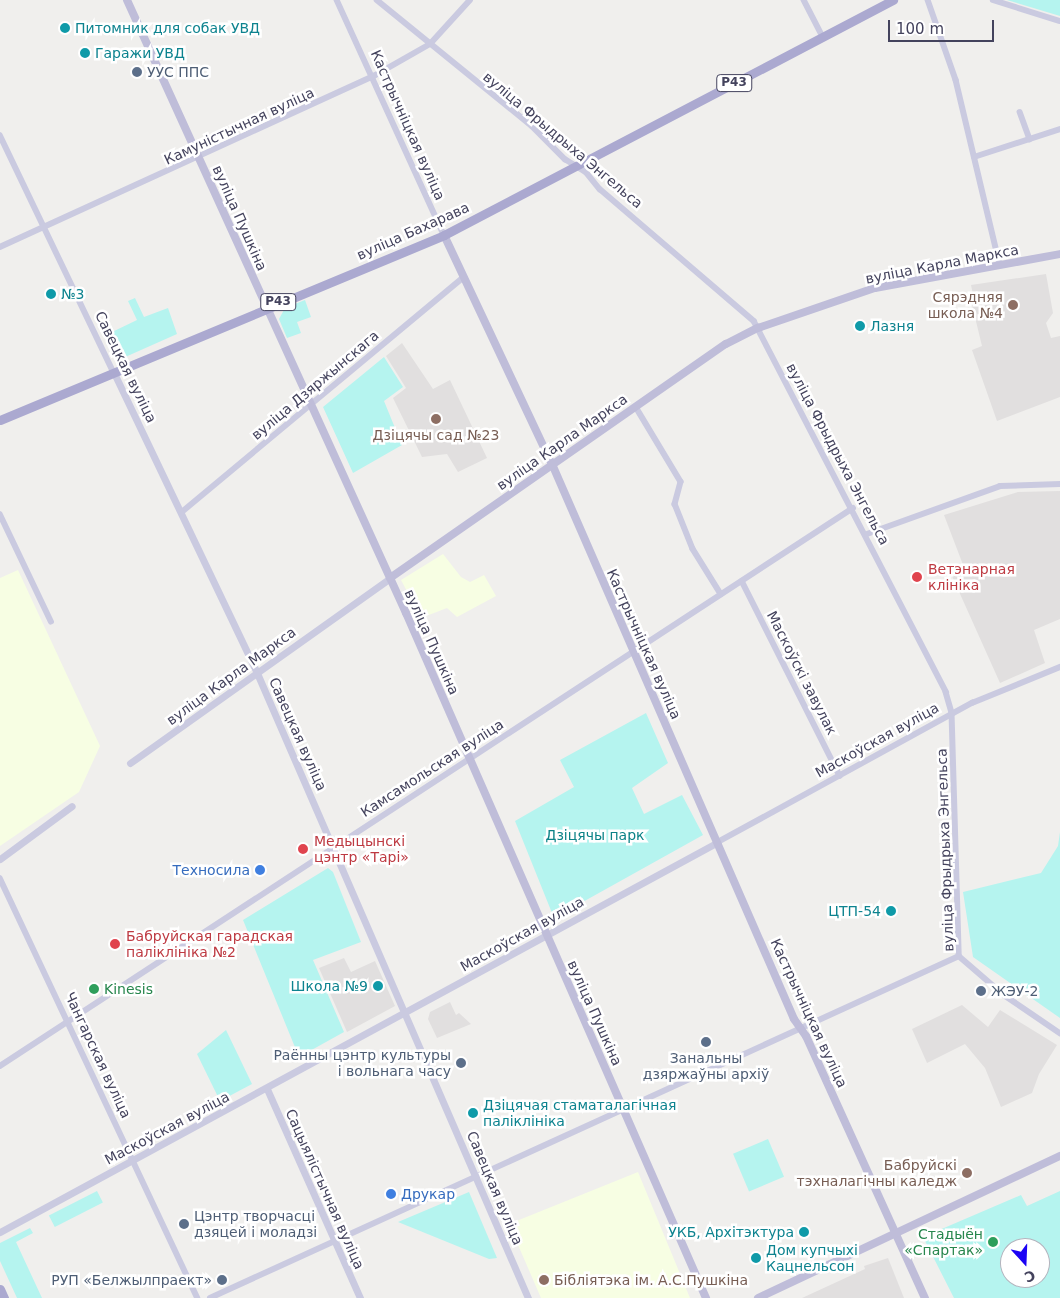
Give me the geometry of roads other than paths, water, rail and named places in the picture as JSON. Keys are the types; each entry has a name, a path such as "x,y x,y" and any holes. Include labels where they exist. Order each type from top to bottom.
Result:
{"main road":[{"name":"вуліца Пушкіна","path":"127,0 390,578 706,1298"},
{"name":"вуліца Бахарава","path":"0,420 267,307 444,235 893,0"},
{"name":"Кастрычніцкая вуліца","path":"444,235 552,464 800,1028 897,1233 925,1298"},
{"name":"вуліца Карла Маркса","path":"390,578 726,344 758,328 828,302 875,288 1060,254"},
{"path":"758,1298 1060,1156"},
{"path":"0,1289 4,1298"}],"street":[{"name":"Кастрычніцкая вуліца","path":"337,0 374,76 444,235"},
{"name":"вуліца Фрыдрыха Энгельса","path":"377,0 532,126 574,166 586,172 600,188 722,292 758,328 867,534 946,692 952,713 959,956 1004,995 1060,1033"},
{"name":"Камуністычная вуліца","path":"0,247 199,158 374,76 430,44 470,0"},
{"path":"804,0 823,37"},
{"path":"928,0 956,80 1000,266"},
{"path":"993,0 1060,21"},
{"path":"1020,112 1030,139"},
{"path":"974,157 1060,129"},
{"name":"Савецкая вуліца","path":"0,135 114,373 183,511 257,673 335,846 528,1298"},
{"name":"вуліца Дзяржынскага","path":"183,511 463,278"},
{"path":"636,407 681,482 675,504 693,549 721,594"},
{"path":"867,534 1000,486 1060,484"},
{"name":"Камсамольская вуліца","path":"0,1066 853,508"},
{"path":"0,514 51,621"},
{"name":"вуліца Карла Маркса","path":"130,764 390,578"},
{"name":"Маскоўскі завулак","path":"742,581 840,776"},
{"name":"Маскоўская вуліца","path":"0,1232 267,1089 952,713 1060,667"},
{"path":"0,859 72,806"},
{"name":"Чангарская вуліца","path":"0,878 198,1298"},
{"path":"210,1298 959,956"},
{"name":"Сацыялістычная вуліца","path":"267,1089 360,1298"}],"place":[{"name":"Питомник для собак УВД","path":"65,28"},
{"name":"Гаражи УВД","path":"85,53"},
{"name":"УУС ППС","path":"137,72"},
{"name":"№3","path":"51,294"},
{"name":"Сярэдняя школа №4","path":"1013,305"},
{"name":"Лазня","path":"860,326"},
{"name":"Дзіцячы сад №23","path":"436,419"},
{"name":"Ветэнарная клініка","path":"917,577"},
{"name":"Медыцынскі цэнтр «Тарі»","path":"303,849"},
{"name":"Техносила","path":"260,870"},
{"name":"ЦТП-54","path":"891,911"},
{"name":"Бабруйская гарадская паліклініка №2","path":"115,944"},
{"name":"Школа №9","path":"378,986"},
{"name":"Kinesis","path":"94,989"},
{"name":"ЖЭУ-2","path":"981,991"},
{"name":"Занальны дзяржаўны архіў","path":"706,1042"},
{"name":"Раённы цэнтр культуры і вольнага часу","path":"461,1063"},
{"name":"Дзіцячая стаматалагічная паліклініка","path":"473,1113"},
{"name":"Бабруйскі тэхналагічны каледж","path":"967,1173"},
{"name":"Друкар","path":"391,1194"},
{"name":"Цэнтр творчасці дзяцей і моладзі","path":"184,1224"},
{"name":"УКБ, Архітэктура","path":"804,1232"},
{"name":"Стадыён «Спартак»","path":"993,1242"},
{"name":"Дом купчыхі Кацнельсон","path":"756,1258"},
{"name":"РУП «Белжылпраект»","path":"222,1280"},
{"name":"Бібліятэка ім. А.С.Пушкіна","path":"544,1280"}],"park label":[{"name":"Дзіцячы парк","path":"595,835"}]}
